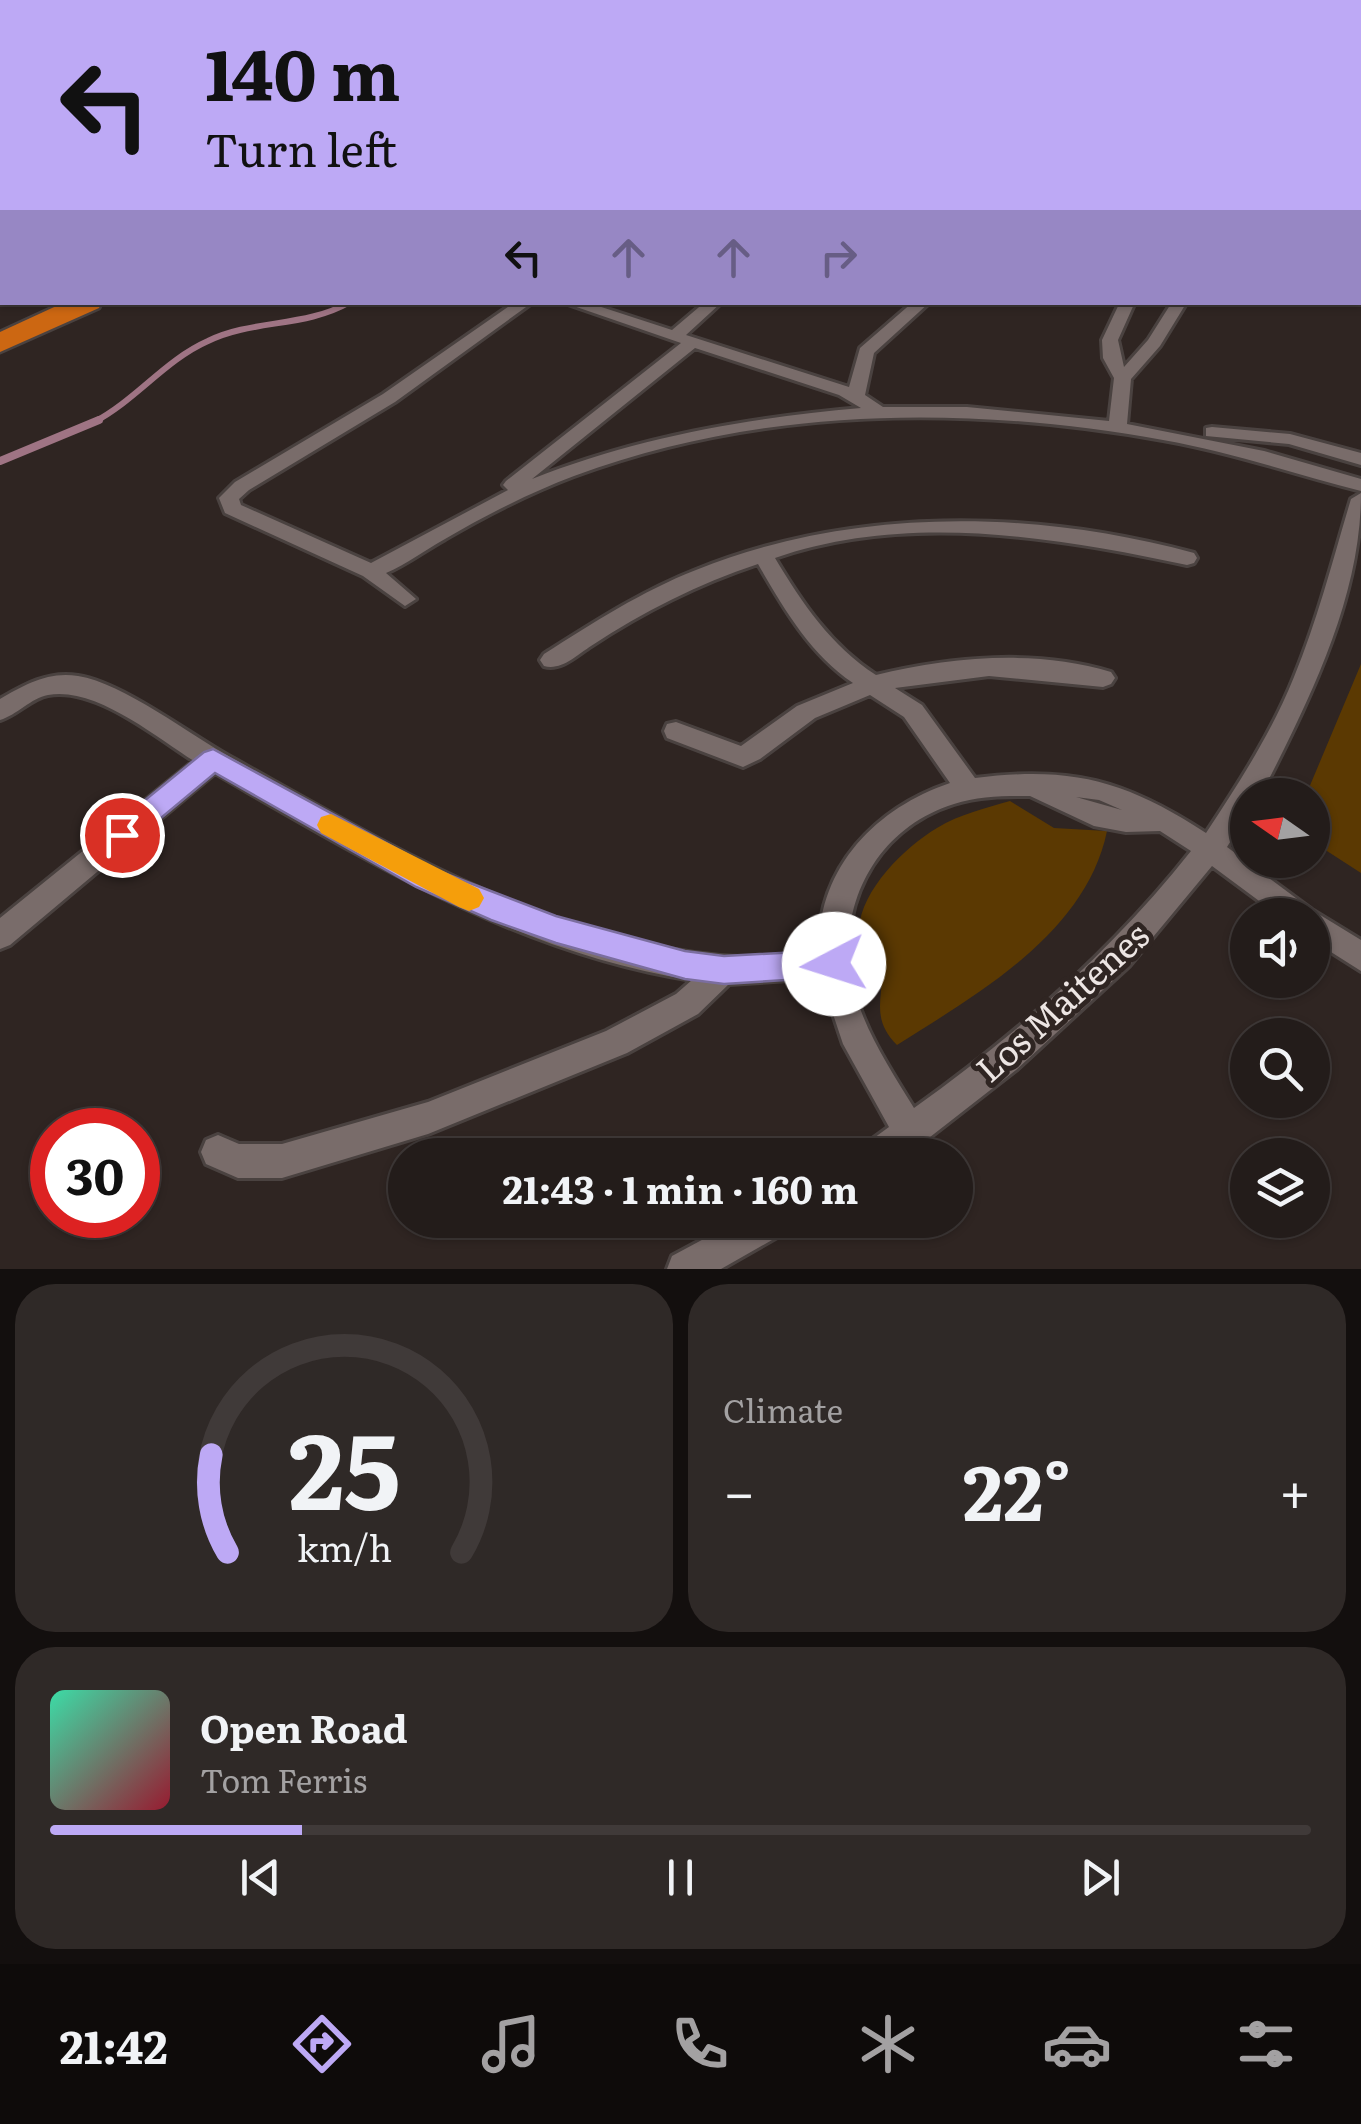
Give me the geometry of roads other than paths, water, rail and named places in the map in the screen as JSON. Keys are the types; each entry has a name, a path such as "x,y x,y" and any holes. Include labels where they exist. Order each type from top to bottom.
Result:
{"highway":[{"path":"0,329 52,305"},
{"path":"0,344 83,305"}],"street":[{"path":"405,598 370,571 232,510 229,498 242,486 389,398 522,305"},
{"path":"578,305 856,395 1015,403 1117,421 1361,484"},
{"path":"370,571 555,466 685,338 712,305"},
{"path":"856,395 866,351 920,305"},
{"path":"1123,378 1107,347 1110,332 1126,305"},
{"path":"1117,421 1123,378 1154,343 1178,305"},
{"path":"856,395 876,410"},
{"path":"555,466 715,430 784,418 876,410 1004,412 1117,421 1290,439 1361,459"},
{"name":"Los Maitenes","path":"902,1138 990,1073 1111,968 1232,822 1297,698 1361,498"},
{"path":"552,660 658,592 731,561 877,530 960,527 1070,534 1186,558"},
{"path":"762,553 790,601 825,646 913,711 968,790"},
{"path":"676,731 743,757 803,713 874,682 947,670 989,668 1048,670 1103,678"},
{"path":"0,712 39,687 76,684 462,895 606,945 685,965 724,970 834,964"},
{"path":"0,936 213,760"},
{"path":"910,1132 854,1036 843,1008 834,964 839,906 847,881 866,849 906,814 968,790 1034,786 1094,816 1128,822 1160,820 1275,898"},
{"path":"1330,935 1361,957"},
{"path":"218,1152 238,1160 282,1162 365,1140 490,1096 616,1042 687,1004 724,970"},
{"path":"685,1269 741,1238"}],"waterway":[{"path":"94,422 208,341 243,329 315,316 344,305"},
{"path":"0,461 99,420"}]}
